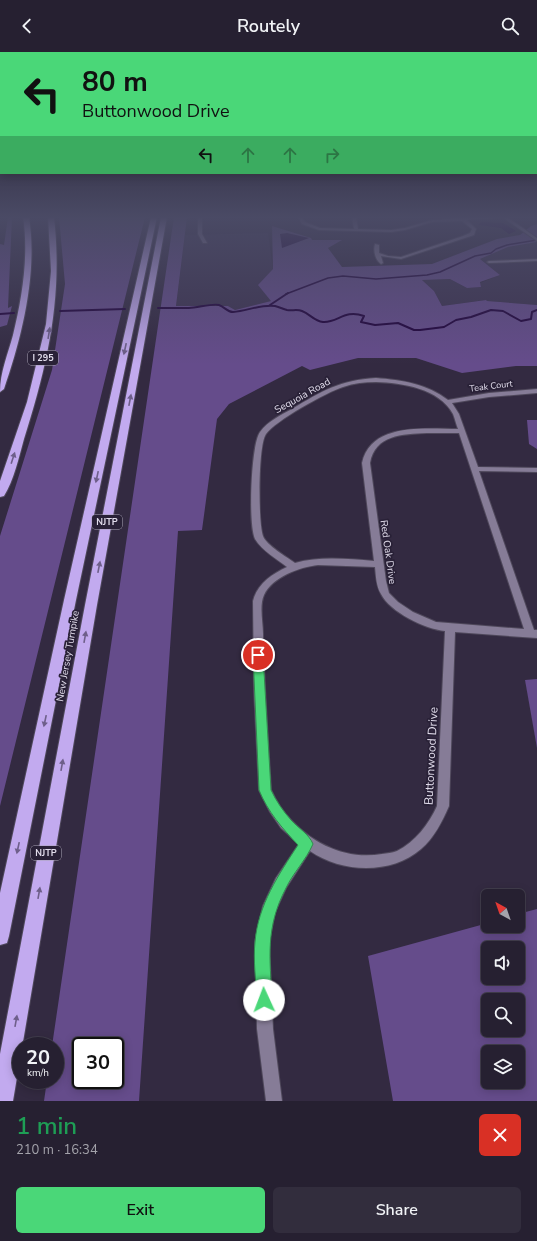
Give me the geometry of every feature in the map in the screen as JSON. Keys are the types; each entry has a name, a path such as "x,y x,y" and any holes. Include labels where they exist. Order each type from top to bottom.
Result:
{"highway":[{"path":"0,389 8,368 21,320 26,266"},
{"name":"I 295","path":"0,494 32,401 47,343 54,299 55,266"},
{"name":"New Jersey Turnpike","path":"0,936 70,600 143,266"},
{"name":"New Jersey Turnpike","path":"2,1101 91,606 155,266"}],"street":[{"name":"Sequoia Road","path":"294,568 266,546 259,538 255,516 255,485 260,437 263,431 269,425 335,387 362,380 391,381 408,384 426,390 452,406 534,634"},
{"name":"Teak Court","path":"447,402 489,395 537,391"},
{"name":"Red Oak Drive","path":"462,431 407,432 391,435 384,438 370,450 366,463 384,593 389,599 413,616 428,624 450,628 534,634"},
{"path":"475,470 537,470"},
{"name":"Buttonwood Drive","path":"379,564 312,563 294,568 281,574 261,592 258,601 258,655 265,790 270,801 286,824 306,844 338,857 356,862 371,862 395,858 411,849 425,837 437,822 443,806 450,628"},
{"path":"274,1101 266,1029 262,942 268,911 278,890 306,844"}],"shaded area":[{"path":"0,266 10,266 8,308 12,306 7,325 0,327"},
{"path":"63,266 133,266 0,806 0,536 52,370 65,284"},
{"path":"167,266 181,266 176,306 228,306 235,310 271,301 258,285 273,269 273,266 489,266 500,275 480,282 481,287 467,288 450,279 422,280 434,291 442,306 486,300 537,305 537,366 516,366 462,373 416,358 358,358 310,370 302,366 229,404 217,419 202,530 178,531 139,1101 44,1101 46,1089 64,1089 64,1037 53,1037"},
{"path":"181,266 273,266 271,301 235,310 228,306 176,306"},
{"path":"489,266 537,266 537,305 485,300 442,306 434,291 422,280 450,279 467,288 481,287 480,283 500,275"},
{"path":"527,420 537,420 537,449 529,444"},
{"path":"537,679 537,748 525,680"},
{"path":"537,909 537,1101 393,1101 368,956 481,925 481,933 525,933 525,912"}],"waterway":[{"path":"287,294 328,278 343,276 376,279 427,275 440,272 453,266"},
{"path":"270,305 287,294"},
{"path":"158,308 189,308 216,305 233,312 264,306 275,306 287,310 302,311 323,322 328,322 346,315 357,314 364,316 361,322 375,325 398,323 414,330 444,327 456,320 471,317 491,310 503,311 521,321 531,319 532,312 537,310"},
{"path":"60,311 125,309"},
{"path":"0,314 14,313"}],"route":[{"path":"258,655 265,790 270,801 286,824 306,844 281,883 268,911 262,942 264,1000"}]}
